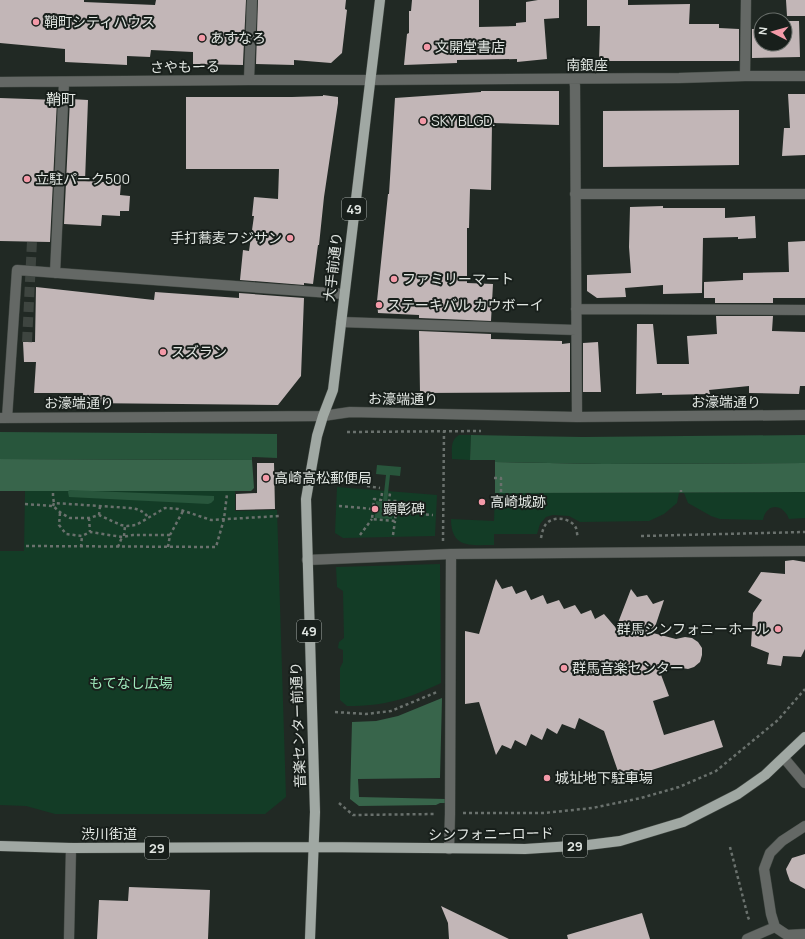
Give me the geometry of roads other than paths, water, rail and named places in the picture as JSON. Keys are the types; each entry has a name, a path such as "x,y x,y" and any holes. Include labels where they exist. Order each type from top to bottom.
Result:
{"main road":[{"name":"大手前通り","path":"323,416 333,390 369,80 380,0"},
{"name":"音楽センター前通り","path":"310,939 315,808 306,499 317,436 323,416"},
{"name":"シンフォニーロード","path":"314,847 525,849 588,845 620,841 683,822 738,794 765,775 805,737"},
{"name":"渋川街道","path":"0,846 71,848 314,847"}],"street":[{"path":"249,80 252,0"},
{"path":"745,76 746,0"},
{"name":"南銀座","path":"369,80 805,76"},
{"path":"574,79 577,417"},
{"name":"さやもーる","path":"0,82 64,83 369,80"},
{"path":"55,273 64,83"},
{"path":"576,194 805,194"},
{"path":"4,418 17,270 344,294"},
{"path":"576,309 805,310"},
{"path":"341,322 576,330"},
{"name":"お濠端通り","path":"4,418 323,416 350,412 577,417 805,415"},
{"path":"307,560 447,554 805,551"},
{"path":"447,554 450,687 449,849"},
{"path":"784,758 805,783"},
{"path":"805,826 782,841 770,853 764,869 771,914 775,927 787,935 805,934"},
{"path":"69,939 71,848"},
{"path":"752,937 775,927"}],"tunnel":[{"path":"27,342 32,241"}],"place":[{"name":"鞘町シティハウス","path":"36,22"},
{"name":"あすなろ","path":"202,38"},
{"name":"文開堂書店","path":"427,47"},
{"name":"SKY BLGD.","path":"423,121"},
{"name":"立駐パーク500","path":"27,179"},
{"name":"手打蕎麦フジサン","path":"290,238"},
{"name":"ファミリーマート","path":"394,279"},
{"name":"ステーキバル カウボーイ","path":"379,305"},
{"name":"スズラン","path":"163,352"},
{"name":"高崎高松郵便局","path":"266,478"},
{"name":"高崎城跡","path":"482,502"},
{"name":"顕彰碑","path":"375,509"},
{"name":"群馬シンフォニーホール","path":"778,629"},
{"name":"群馬音楽センター","path":"564,668"},
{"name":"城址地下駐車場","path":"547,778"}],"district":[{"name":"鞘町","path":"61,100"}],"park label":[{"name":"もてなし広場","path":"131,683"}]}
